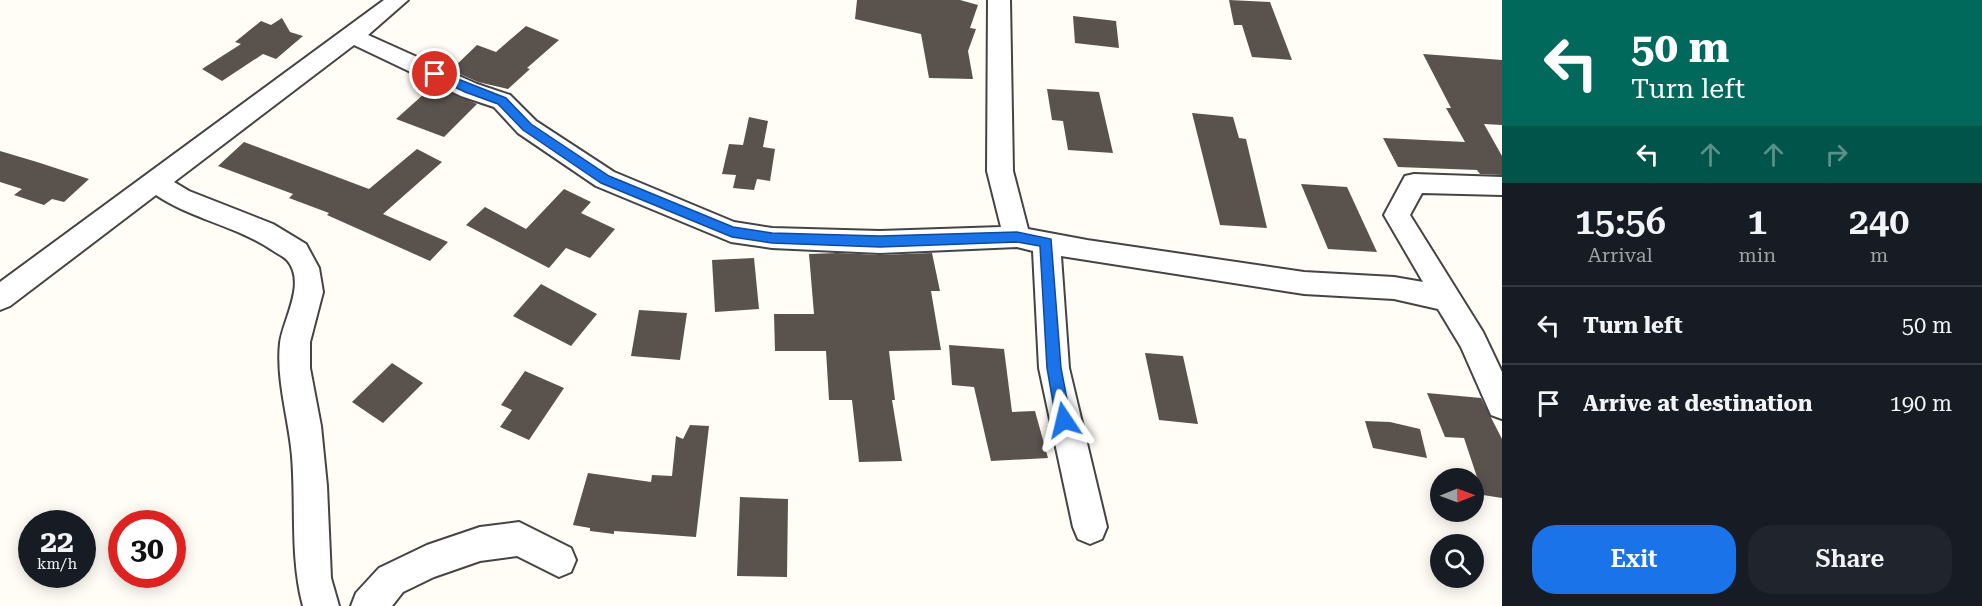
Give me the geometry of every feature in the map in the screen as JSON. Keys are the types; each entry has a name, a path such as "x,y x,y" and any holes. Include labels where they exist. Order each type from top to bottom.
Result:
{"street":[{"path":"0,298 397,0"},
{"path":"999,0 1000,171 1017,237"},
{"path":"352,36 469,90 502,101 527,127 605,179 732,232 772,238 880,242 1017,237 1087,251 1304,283 1394,288 1447,299"},
{"path":"156,182 180,198 239,219 264,231 296,252 305,268 309,292 295,342 295,368 305,426 311,486 313,578 321,606"},
{"path":"1502,186 1414,183 1398,215 1473,341 1502,405"},
{"path":"1046,243 1054,368 1090,527"},
{"path":"369,606 391,580 427,562 480,544 519,539 560,560"}],"building":[{"path":"857,0 960,0 978,5 970,28 976,29 968,51 973,79 929,78 921,34 855,19"},
{"path":"1229,0 1270,2 1292,60 1252,57 1242,25 1234,25"},
{"path":"1073,16 1116,21 1119,48 1075,43"},
{"path":"282,18 290,32 303,36 276,59 263,54 222,81 202,69 241,44 235,42 261,21 271,25"},
{"path":"526,26 559,40 527,68 530,69 508,89 478,82 451,70 477,45 496,52"},
{"path":"1423,54 1502,60 1502,125 1484,124 1502,156 1502,175 1480,174 1477,170 1398,167 1383,138 1465,142 1446,108 1451,108"},
{"path":"434,85 477,104 444,137 396,119"},
{"path":"1047,89 1099,92 1113,153 1068,150 1063,121 1052,120"},
{"path":"1192,113 1233,117 1239,138 1246,139 1267,228 1220,225"},
{"path":"749,117 768,121 763,147 775,149 770,181 757,179 754,190 733,188 736,175 722,174 729,144 743,145"},
{"path":"244,142 369,189 417,149 442,162 383,214 448,242 430,261 327,215 329,213 289,198 293,194 218,166"},
{"path":"0,151 89,179 64,202 52,199 44,205 14,195 22,189 0,182"},
{"path":"1301,184 1347,187 1377,252 1328,249"},
{"path":"564,189 591,202 581,213 615,229 590,258 566,248 549,268 466,225 485,207 526,229"},
{"path":"932,253 940,291 931,291 941,350 889,351 895,400 892,400 902,461 859,462 852,400 829,400 826,351 775,351 774,314 814,314 809,254 880,255"},
{"path":"754,258 759,309 715,312 712,260"},
{"path":"541,284 597,314 571,346 513,316"},
{"path":"639,310 687,313 680,360 631,356"},
{"path":"949,345 1004,349 1012,412 1035,411 1048,458 991,461 974,387 952,385"},
{"path":"1145,353 1183,356 1198,424 1159,420"},
{"path":"392,363 423,383 383,423 352,402"},
{"path":"525,371 564,388 529,440 500,427 512,410 501,405"},
{"path":"1427,393 1481,398 1502,439 1502,498 1484,495 1484,468 1474,468 1464,438 1445,437"},
{"path":"1365,421 1390,422 1420,429 1427,458 1373,448"},
{"path":"690,425 709,426 696,537 614,531 614,534 590,531 590,528 573,525 588,473 651,482 652,475 672,476 676,436 683,439"},
{"path":"740,497 788,499 787,577 737,576"}],"route":[{"path":"435,74 469,90 502,101 527,127 605,179 685,215 732,232 772,238 880,242 1017,237 1046,243 1054,368 1064,420"}]}
